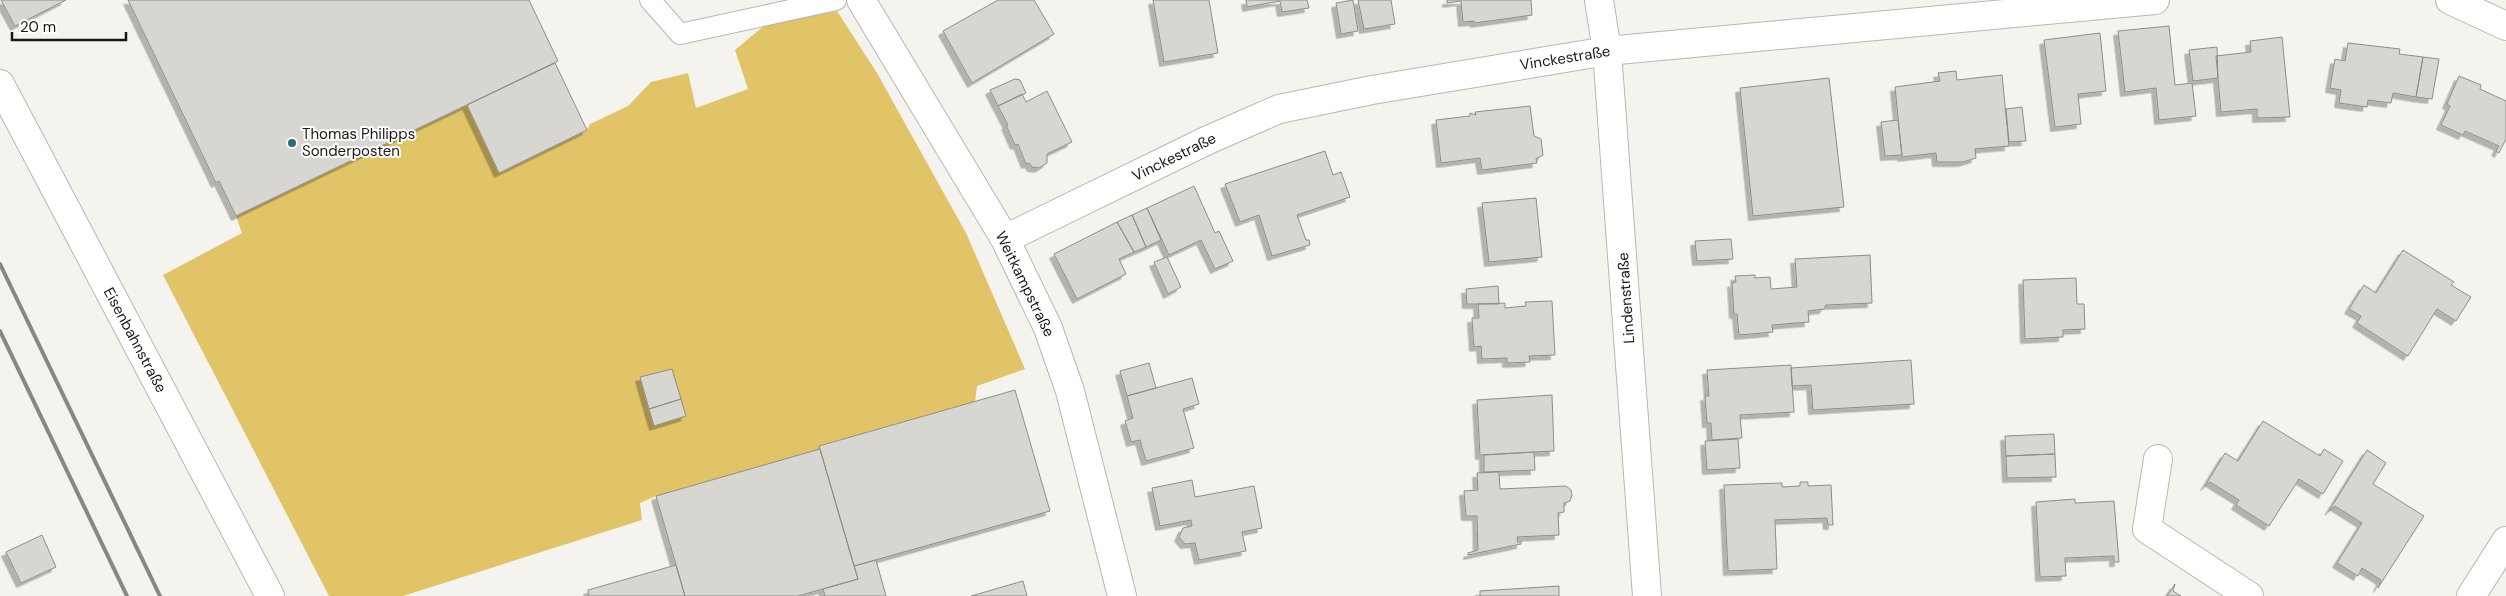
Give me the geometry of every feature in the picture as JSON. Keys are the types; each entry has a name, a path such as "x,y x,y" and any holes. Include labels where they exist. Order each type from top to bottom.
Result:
{"street":[{"name":"Weitkampstraße","path":"862,0 1005,239 1048,328 1070,391 1122,596"},
{"name":"Lindenstraße","path":"1599,0 1606,51 1647,596"},
{"name":"Vinckestraße","path":"1005,239 1208,140 1279,109 1372,90 1606,51 2155,0"},
{"path":"2450,0 2506,26"},
{"name":"Eisenbahnstraße","path":"0,84 270,596"},
{"path":"2158,459 2147,529 2249,596"},
{"path":"2472,596 2506,541"}],"lane":[{"path":"650,0 680,34 836,0"}],"shaded area":[{"path":"837,11 877,73 966,233 1025,369 977,386 975,402 821,445 820,449 656,496 640,503 642,520 403,596 329,596 163,275 242,233 236,216 467,105 500,173 587,130 590,124 628,106 651,82 688,73 696,108 748,89 735,50 765,25"}],"building":[{"path":"1,0 66,0 15,26"},
{"name":"Thomas Philipps Sonderposten","path":"128,0 529,0 558,61 236,216 219,181 216,183"},
{"path":"998,0 1034,0 1054,34 972,83 943,31"},
{"path":"1153,0 1209,0 1218,53 1164,62"},
{"path":"1246,0 1307,0 1309,8 1282,12 1280,1 1247,7"},
{"path":"1353,0 1358,31 1341,34 1336,3"},
{"path":"1358,0 1391,0 1395,24 1364,29"},
{"path":"1447,0 1531,0 1532,15 1475,23 1474,21 1463,22 1461,1 1447,3"},
{"path":"2169,26 2175,85 2192,83 2196,116 2159,120 2156,88 2125,92 2118,31"},
{"path":"2100,33 2106,91 2078,94 2081,124 2055,127 2044,40"},
{"path":"2282,37 2290,117 2257,118 2257,109 2221,112 2216,56 2251,52 2250,41"},
{"path":"2348,43 2400,49 2399,54 2423,57 2416,97 2393,93 2391,103 2368,100 2367,107 2339,103 2341,90 2330,88 2335,59 2345,61"},
{"path":"2217,47 2218,78 2193,81 2189,50"},
{"path":"2423,57 2439,59 2432,99 2416,97"},
{"path":"555,63 587,130 499,173 467,105"},
{"path":"1956,71 1957,80 2002,75 2009,146 1975,149 1976,158 1963,162 1937,162 1936,153 1902,157 1895,87 1940,81 1938,73"},
{"path":"2459,76 2481,85 2480,89 2506,101 2506,139 2499,153 2496,151 2499,146 2465,131 2463,135 2441,125 2450,106 2447,104"},
{"path":"1829,78 1844,207 1753,216 1740,88"},
{"path":"1015,79 1020,80 1026,93 998,106 990,90"},
{"path":"1047,91 1072,142 1047,154 1047,163 1039,168 1032,167 1029,163 1026,164 1018,144 1015,145 1006,125 1008,125 998,106 1022,94 1026,102"},
{"path":"1530,106 1534,136 1541,139 1543,155 1536,159 1537,163 1482,170 1480,158 1441,163 1436,120 1470,116 1470,113 1476,115 1475,112"},
{"path":"2022,107 2026,141 2009,142 2006,109"},
{"path":"1898,120 1902,155 1885,156 1881,122"},
{"path":"1325,151 1333,175 1341,172 1350,197 1297,215 1306,240 1309,240 1310,245 1272,256 1259,215 1240,222 1225,184"},
{"path":"1194,186 1215,233 1219,231 1233,261 1215,269 1201,240 1169,255 1147,208"},
{"path":"1536,198 1542,257 1489,262 1482,203"},
{"path":"1147,208 1161,240 1146,247 1132,215"},
{"path":"1132,215 1146,247 1134,252 1117,222"},
{"path":"1117,222 1134,252 1119,259 1126,274 1077,299 1054,254"},
{"path":"1731,239 1733,259 1697,261 1695,241"},
{"path":"2403,250 2454,282 2451,285 2471,297 2456,321 2437,309 2408,356 2357,323 2361,316 2349,309 2364,285 2376,293"},
{"path":"1870,255 1872,303 1826,305 1824,309 1808,311 1809,322 1772,325 1773,332 1739,335 1737,314 1734,314 1732,283 1736,282 1735,276 1755,275 1755,278 1770,277 1771,289 1797,287 1795,259"},
{"path":"1167,257 1181,287 1168,294 1154,262"},
{"path":"2076,278 2077,304 2084,304 2085,329 2063,330 2063,337 2025,339 2023,280"},
{"path":"1498,286 1499,304 1467,304 1466,289"},
{"path":"1552,301 1555,355 1529,356 1530,362 1507,363 1507,358 1482,359 1481,346 1474,347 1472,318 1479,318 1478,304 1505,303 1505,308 1526,306 1525,302"},
{"path":"1911,360 1914,404 1813,410 1811,385 1792,386 1791,368"},
{"path":"1149,363 1156,388 1127,396 1120,371"},
{"path":"1791,365 1794,412 1740,415 1742,438 1712,440 1711,423 1707,423 1705,396 1709,396 1707,370"},
{"path":"672,369 681,399 649,409 640,377"},
{"path":"1192,378 1199,404 1183,409 1194,448 1146,461 1140,440 1131,442 1125,421 1133,418 1127,396"},
{"path":"1015,390 1050,511 854,566 819,446"},
{"path":"1552,395 1554,451 1480,455 1477,400"},
{"path":"681,399 686,416 654,426 649,409"},
{"path":"2263,421 2320,456 2324,449 2343,461 2323,494 2299,479 2269,526 2236,505 2239,500 2210,482 2205,486 2225,453 2238,461"},
{"path":"2054,434 2055,454 2006,456 2005,436"},
{"path":"1738,439 1740,468 1707,470 1705,441"},
{"path":"820,449 858,579 798,596 685,596 656,496"},
{"path":"2367,450 2386,463 2373,484 2424,516 2378,588 2381,580 2362,568 2358,576 2337,563 2362,523 2335,506 2329,511"},
{"path":"1534,452 1535,470 1484,472 1484,455"},
{"path":"2055,454 2056,477 2007,478 2006,456"},
{"path":"1499,472 1500,489 1566,486 1571,490 1570,501 1564,503 1564,512 1558,513 1559,535 1517,537 1518,543 1521,541 1521,544 1468,555 1468,553 1478,550 1477,516 1466,516 1464,491 1478,490 1477,473"},
{"path":"1192,480 1195,497 1254,486 1262,528 1242,532 1246,551 1199,560 1195,543 1185,544 1179,537 1183,528 1192,526 1191,520 1160,526 1152,488"},
{"path":"1800,482 1808,482 1808,486 1831,485 1833,525 1828,525 1827,518 1775,520 1777,569 1728,571 1724,485 1782,483 1782,487 1800,486"},
{"path":"2075,499 2075,503 2114,501 2119,562 2114,562 2114,556 2065,558 2066,576 2040,577 2036,502"},
{"path":"42,535 56,567 21,583 6,552"},
{"path":"876,560 886,596 825,596 823,589 858,579 854,566"},
{"path":"676,565 685,596 589,596 588,590"},
{"path":"1023,581 1027,596 971,596"},
{"path":"2175,584 2173,591 2181,596 2167,596"},
{"path":"1559,586 1559,596 1480,596 1480,591"}],"railway":[{"path":"0,264 160,596"},
{"path":"0,331 127,596"}],"place":[{"name":"Thomas Philipps Sonderposten","path":"292,143"}]}
